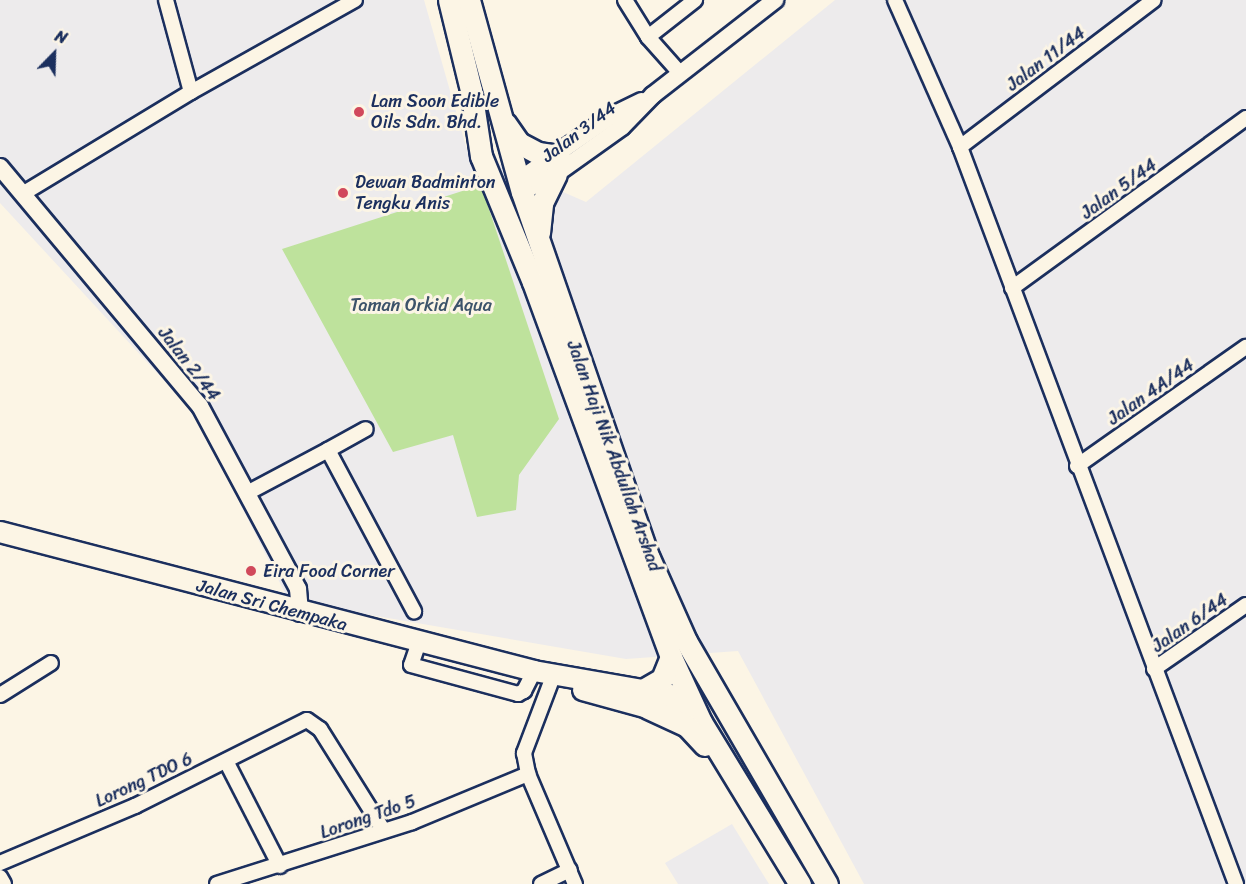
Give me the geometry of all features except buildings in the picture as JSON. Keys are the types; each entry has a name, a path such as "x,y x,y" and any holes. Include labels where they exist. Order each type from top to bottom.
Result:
{"main road":[{"name":"Jalan Haji Nik Abdullah Arshad","path":"449,0 471,90 482,156 528,272 671,657 734,777 800,884"},
{"name":"Jalan Haji Nik Abdullah Arshad","path":"469,0 503,117 519,187 649,558 686,641 827,884"},
{"path":"471,90 498,167 519,187 514,213 528,272"},
{"path":"503,117 519,143 557,165 543,203 539,243"},
{"name":"Jalan Sri Chempaka","path":"0,532 300,613 645,700 695,703"},
{"path":"686,641 695,703 717,716 771,790"},
{"path":"671,657 662,679 645,700 687,726 734,777"}],"street":[{"path":"166,0 191,92"},
{"path":"24,193 191,92 355,0"},
{"path":"625,0 648,37 680,74"},
{"path":"648,37 695,0"},
{"name":"Jalan 3/44","path":"519,187 557,165 614,115 652,95 775,0"},
{"path":"896,0 960,147 1077,466 1236,884"},
{"name":"Jalan 11/44","path":"960,147 1154,0"},
{"name":"Jalan 5/44","path":"1012,288 1246,118"},
{"name":"Jalan 2/44","path":"0,167 200,406 249,492 298,590 300,613"},
{"name":"Jalan 4A/44","path":"1077,466 1246,347"},
{"path":"249,492 366,429"},
{"path":"328,450 414,611"},
{"name":"Jalan 6/44","path":"1154,669 1246,605"},
{"path":"0,695 51,663"},
{"path":"546,674 525,753 528,774 575,884"},
{"name":"Lorong TDO 6","path":"0,863 135,806 300,721 314,722 320,729 384,831"},
{"path":"226,760 280,866"},
{"name":"Lorong Tdo 5","path":"217,884 280,866 384,831 528,774"},
{"path":"542,884 570,870"},
{"path":"0,877 4,884"}],"shaded area":[{"path":"0,0 424,0 467,150 586,202 835,0 1246,0 1246,884 864,884 738,651 626,659 289,601 195,414 0,203"},
{"path":"732,824 769,884 678,884 665,863"}],"green space":[{"name":"Taman Orkid Aqua","path":"481,185 559,419 519,475 516,510 477,517 453,435 393,452 282,249"}],"place":[{"name":"Lam Soon Edible Oils Sdn. Bhd.","path":"359,112"},
{"name":"Dewan Badminton Tengku Anis","path":"343,193"},
{"name":"Eira Food Corner","path":"251,571"}]}
